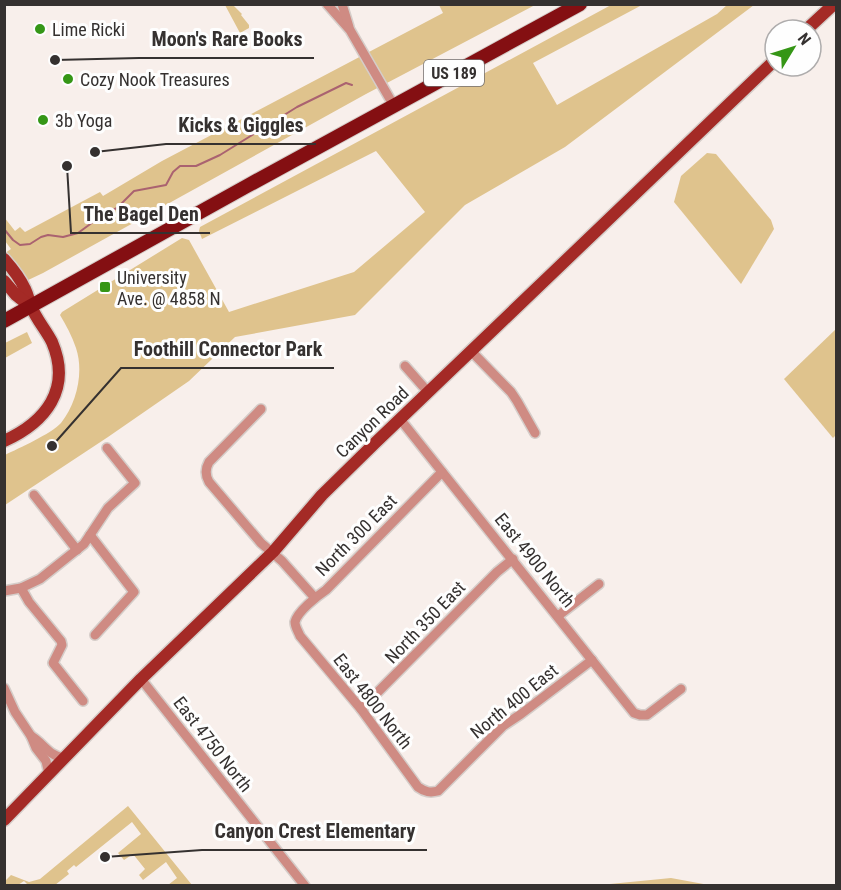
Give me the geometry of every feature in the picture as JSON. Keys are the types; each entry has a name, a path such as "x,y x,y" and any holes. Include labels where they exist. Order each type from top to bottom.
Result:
{"highway":[{"name":"US 189","path":"4,321 580,4"}],"main road":[{"path":"819,18 834,4"},
{"name":"Canyon Road","path":"4,820 141,679 273,552 322,495 763,71"},
{"path":"4,259 27,291 31,307 48,334 57,358 59,372 54,398 36,422 16,436 4,441"},
{"path":"4,281 31,307"}],"street":[{"path":"327,4 350,30 394,106"},
{"path":"342,4 350,30"},
{"path":"471,351 511,392 535,433"},
{"path":"405,366 428,392"},
{"path":"261,410 208,462 206,476 261,543 282,561 315,598"},
{"name":"East 4900 North","path":"400,419 634,713 647,715 681,689"},
{"path":"4,591 21,588 40,579 84,544 108,508 135,483 107,448"},
{"name":"North 300 East","path":"295,623 298,616 315,598 326,590 442,472"},
{"path":"34,495 76,550"},
{"path":"90,535 135,592 95,635"},
{"name":"North 350 East","path":"361,709 497,572 513,559"},
{"path":"558,616 598,584"},
{"path":"21,588 29,602 61,641 62,645 53,663 83,701"},
{"name":"East 4800 North","path":"295,623 300,636 361,709 418,787 424,792 432,793"},
{"name":"North 400 East","path":"432,793 438,791 503,726 592,660"},
{"name":"East 4750 North","path":"141,679 305,885"},
{"path":"4,688 6,699 46,761 49,774"},
{"path":"31,736 54,756 64,758"}],"shaded area":[{"path":"225,5 233,5 242,14 249,28 240,33"},
{"path":"439,5 535,5 366,94 43,273 5,291 5,253 11,249 5,241 4,217 15,231 20,227 25,232 100,192 103,196 162,161 443,13"},
{"path":"611,5 642,5 533,63 557,105 717,14 727,5 754,5 565,147 465,205 355,315 235,337 189,381 5,505 5,455 50,432 61,423 67,415 78,387 78,357 73,339 60,315 62,312 182,238 189,240 229,312 354,272 425,212 376,151 202,239 200,227"},
{"path":"707,153 716,154 771,220 774,229 741,284 674,202 681,176"},
{"path":"836,329 836,435 833,438 784,379"},
{"path":"27,332 32,343 5,358 5,343"},
{"path":"128,806 192,885 168,885 177,878 166,862 143,880 139,875 145,869 133,854 124,860 118,853 141,834 132,822 76,867 74,865 67,871 69,874 55,885 28,885 24,881 18,885 5,885 5,881 11,875 29,882 40,879"},
{"path":"671,878 709,885 608,885 610,884"}],"waterway":[{"path":"4,229 20,245 30,244 48,235 63,237 78,233 104,214 117,208 134,191 166,185 173,172 180,166 196,166 220,155 297,107 346,83 352,85"}],"place":[{"name":"Lime Ricki","path":"40,29"},
{"name":"Moon's Rare Books","path":"55,60"},
{"name":"Cozy Nook Treasures","path":"68,79"},
{"name":"3b Yoga","path":"43,120"},
{"name":"Kicks & Giggles","path":"95,152"},
{"name":"The Bagel Den","path":"67,166"},
{"name":"University Ave. @ 4858 N","path":"105,287"},
{"name":"Foothill Connector Park","path":"52,446"},
{"name":"Canyon Crest Elementary","path":"105,857"}]}
